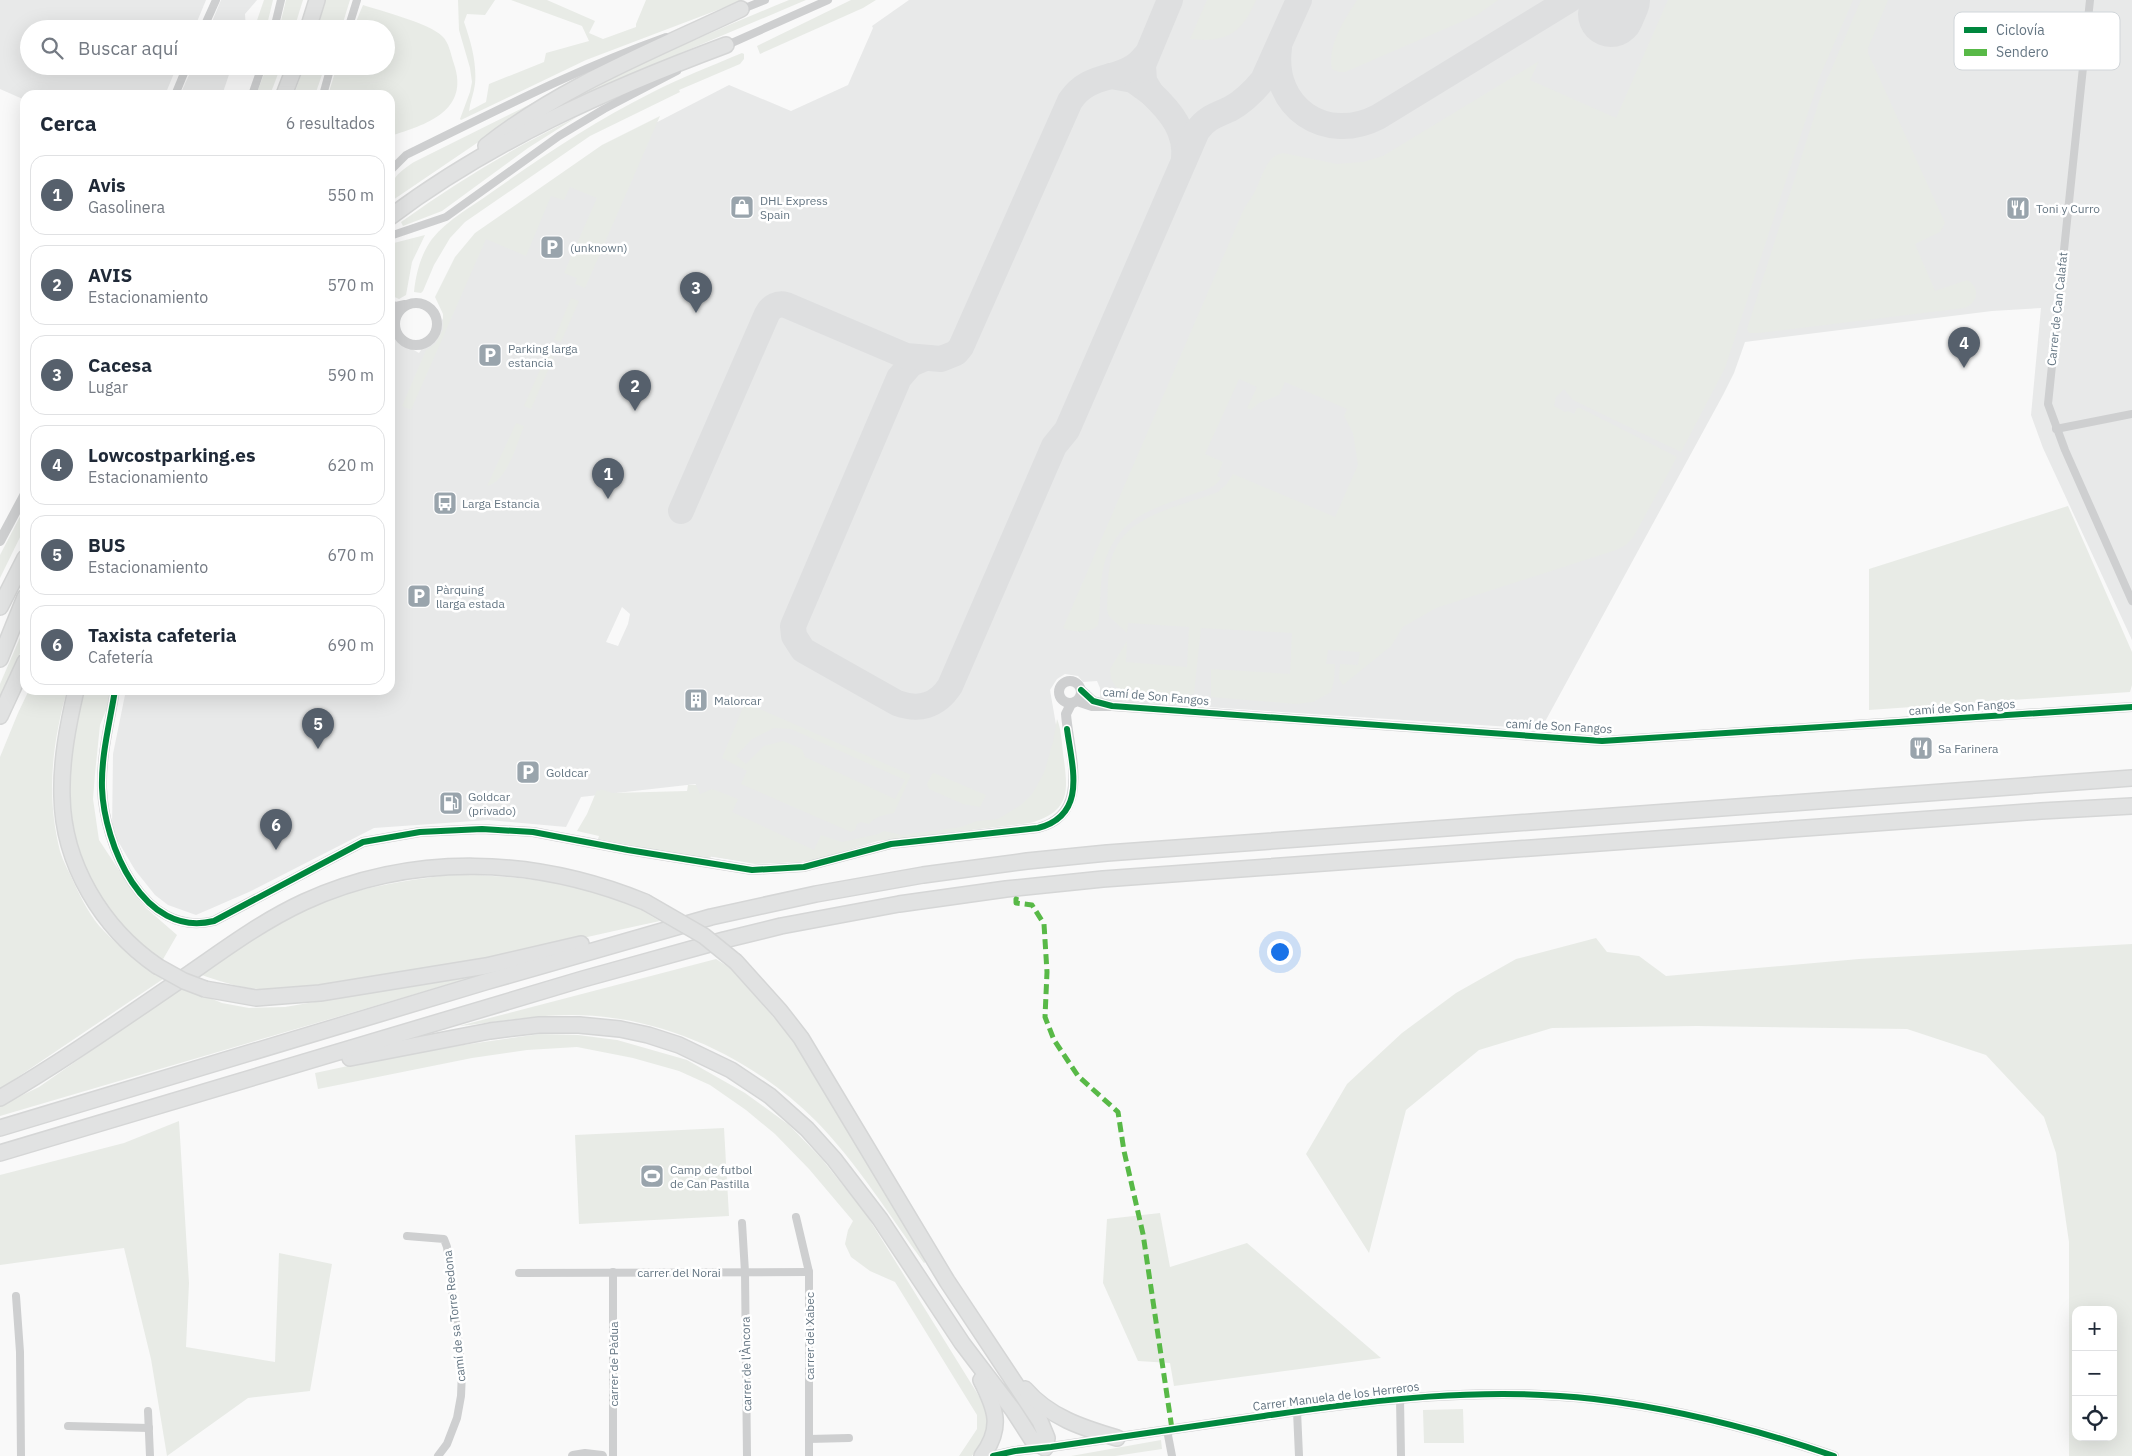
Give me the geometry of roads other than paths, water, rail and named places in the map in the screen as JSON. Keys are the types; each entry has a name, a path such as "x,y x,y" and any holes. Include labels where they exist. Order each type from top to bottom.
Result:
{"highway":[{"path":"311,20 317,0"},
{"path":"436,186 504,132 561,97 659,46 742,9"},
{"path":"395,214 498,148 593,99 658,70 726,45"},
{"path":"286,90 292,75"},
{"path":"0,607 20,568"},
{"path":"0,659 20,612"},
{"path":"15,626 20,618"},
{"path":"0,716 20,674"},
{"path":"75,695 64,752 62,777 62,797 68,841 85,884 110,924 124,939 157,966 184,981 205,989 256,998 320,993 486,966 587,942 628,940"},
{"path":"0,1128 628,940 711,917 816,894 923,875 1027,861 1107,853 2129,778"},
{"path":"0,1153 583,979 724,940 838,915 952,896 1122,877 2132,806"},
{"path":"2115,807 2132,810"},
{"path":"0,1098 229,946 282,913 325,894 394,873 446,866 498,866 532,869 593,883 645,902 704,936 736,962 780,1011 801,1038 947,1281 1044,1429 1047,1438 1045,1448 1033,1441 1013,1410 962,1343 880,1219 834,1159 807,1129 770,1096 731,1070 679,1045 620,1029 579,1025 539,1025 490,1031 335,1062 320,1059"},
{"path":"962,1343 990,1398 995,1416 994,1436 982,1456"},
{"path":"992,1350 1030,1395 1050,1411 1080,1427 1117,1438"}],"street":[{"path":"207,20 216,0"},
{"path":"276,20 281,0"},
{"path":"351,20 357,0"},
{"path":"395,166 406,155 541,88 611,56 765,0"},
{"path":"395,234 446,217 559,136 604,109 726,45 828,0"},
{"name":"Carrer de Can Calafat","path":"2083,70 2048,404 2056,429 2132,601"},
{"path":"177,90 183,75"},
{"path":"254,90 259,75"},
{"path":"325,90 329,75"},
{"path":"395,307 405,306 416,302 428,306 435,315 437,327 432,337 422,344 412,344 400,338 395,330"},
{"path":"395,317 405,306"},
{"path":"2056,429 2132,414"},
{"path":"0,542 20,504"},
{"path":"114,695 102,785 106,823 112,841 124,869 152,905 172,919 197,924 214,920 363,842 411,833 482,829 533,832 662,856 739,868 766,870 816,864 862,850 891,844 1044,826 1062,815 1072,796 1074,784 1066,714 1069,707 1074,702 1080,697 1080,690 1077,684 1070,681 1061,687 1060,694 1063,700 1074,702 1080,701 1096,707 1112,706"},
{"name":"camí de Son Fangos","path":"1080,690 1094,701 1112,706 1602,741 2132,708"},
{"name":"carrer del Xabec","path":"796,1217 810,1272 808,1456"},
{"name":"carrer de l'Àncora","path":"742,1223 746,1272 747,1456"},
{"name":"camí de sa Torre Redona","path":"407,1236 444,1239 447,1247 462,1371 461,1396 457,1418 447,1444 438,1456"},
{"name":"carrer de Pàdua","path":"613,1272 613,1456"},
{"path":"746,1272 810,1272"},
{"name":"carrer del Norai","path":"518,1273 746,1272"},
{"path":"16,1296 20,1352 21,1456"},
{"name":"Carrer Manuela de los Herreros","path":"992,1456 1015,1451 1297,1411 1400,1398 1473,1394 1593,1399 1674,1411 1776,1436 1834,1456"},
{"path":"1400,1398 1401,1456"},
{"path":"148,1411 150,1456"},
{"path":"1297,1411 1299,1456"},
{"path":"68,1426 149,1428"},
{"path":"1167,1430 1172,1456"},
{"path":"809,1439 849,1438"},
{"path":"573,1456 585,1454 602,1456"}],"place":[{"name":"DHL Express Spain","path":"742,207"},
{"name":"Toni y Curro","path":"2018,208"},
{"name":"(unknown)","path":"552,247"},
{"name":"Cacesa","path":"696,313"},
{"name":"Parking larga estancia","path":"490,355"},
{"name":"Lowcostparking.es","path":"1964,368"},
{"name":"AVIS","path":"635,411"},
{"name":"Avis","path":"608,499"},
{"name":"Larga Estancia","path":"445,503"},
{"name":"Pàrquing llarga estada","path":"419,596"},
{"name":"Malorcar","path":"696,700"},
{"name":"Sa Farinera","path":"1921,748"},
{"name":"BUS","path":"318,749"},
{"name":"Goldcar","path":"528,772"},
{"name":"Goldcar (privado)","path":"451,803"},
{"name":"Taxista cafeteria","path":"276,850"},
{"name":"Camp de futbol de Can Pastilla","path":"652,1176"}]}
